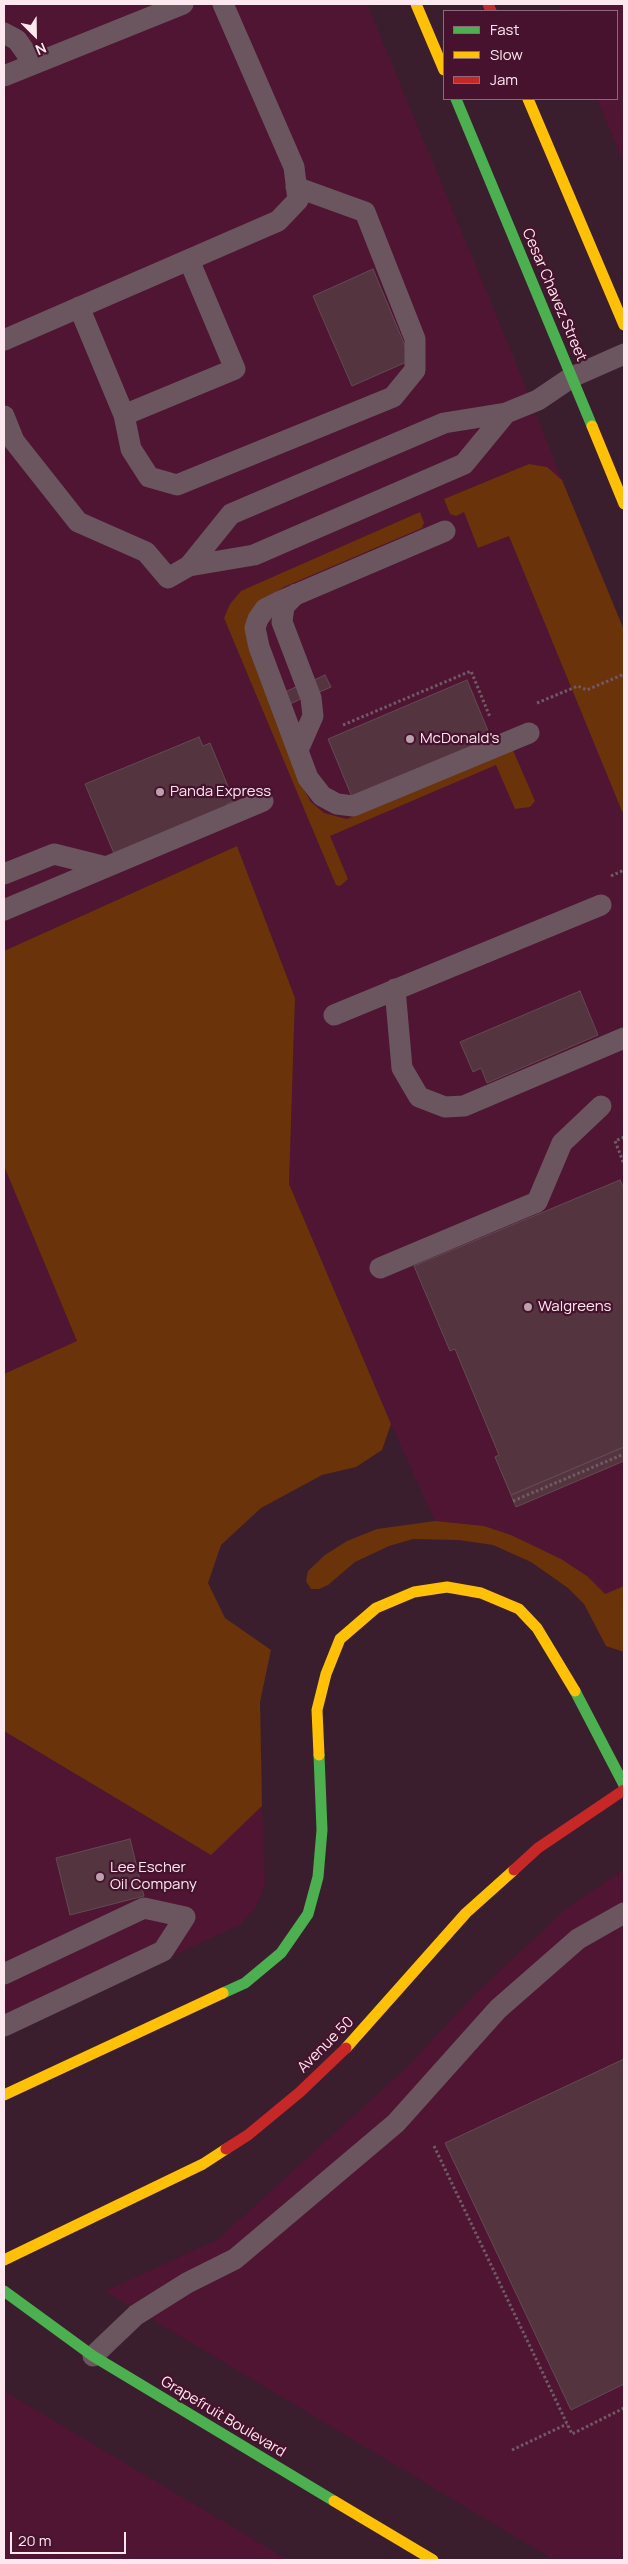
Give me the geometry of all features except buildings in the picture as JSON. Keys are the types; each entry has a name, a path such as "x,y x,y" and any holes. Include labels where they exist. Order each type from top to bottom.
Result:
{"main road":[{"path":"416,4 443,68"},
{"name":"Cesar Chavez Street","path":"456,100 624,504"},
{"path":"528,100 624,324"},
{"path":"4,2094 246,1983 281,1953 308,1914 318,1877 322,1830 317,1710 326,1674 340,1639 376,1608 414,1592 447,1587 481,1593 519,1609 537,1628 560,1663 624,1785"},
{"name":"Avenue 50","path":"4,2260 203,2164 248,2135 300,2092 354,2041 466,1913 538,1848 624,1790"},
{"name":"Grapefruit Boulevard","path":"4,2291 93,2356 433,2560"}],"lane":[{"path":"4,76 183,4"},
{"path":"4,340 278,222 298,200 294,167 224,4"},
{"path":"4,33 17,40 34,64"},
{"path":"79,307 124,416 131,449 149,478 177,485 393,397 415,370 415,339 365,212 296,187"},
{"path":"124,416 235,369 189,260"},
{"path":"189,566 231,514 444,423 506,413 538,400 572,377 624,354"},
{"path":"4,416 14,441 78,522 146,552 168,578 189,566 254,555 464,464 506,413"},
{"path":"445,531 298,592 265,609 258,619 255,628 308,778 322,796 336,804 353,806 529,733"},
{"path":"298,592 284,606 282,622 311,698 314,716 298,750"},
{"path":"4,910 263,801"},
{"path":"4,874 54,854 106,867"},
{"path":"334,1014 601,904"},
{"path":"395,989 402,1068 419,1097 446,1107 464,1106 624,1038"},
{"path":"380,1268 537,1202 562,1143 601,1106"},
{"path":"4,1974 144,1908 185,1917 163,1951 4,2026"},
{"path":"93,2356 136,2315 187,2283 235,2259 396,2123 498,2009 578,1939 624,1913"}],"path":[{"path":"335,729 471,671 496,731 504,732 508,742"},
{"path":"570,689 578,686 587,690 624,674"},
{"path":"419,693 422,700"},
{"path":"624,1137 615,1141 624,1164"},
{"path":"513,1501 624,1454"},
{"path":"434,2146 572,2434 624,2408"},
{"path":"512,2450 567,2424"}],"shaded area":[{"path":"4,4 367,4 512,353 624,630 624,1652 606,1646 584,1604 568,1588 531,1562 493,1545 443,1539 391,1424 289,1184 295,998 237,846 4,951"},
{"path":"558,4 624,4 624,163 597,100 618,100 618,10 561,10"},
{"path":"529,464 547,467 562,480 624,630 624,816 509,536 478,548 464,512 456,516 450,514 444,499"},
{"path":"420,512 424,523 422,528 284,587 259,602 300,783 311,802 324,813 347,819 512,748 535,801 530,807 515,809 496,765 330,836 348,879 340,886 336,885 224,618 230,604 241,591"},
{"path":"237,846 295,998 289,1184 391,1424 382,1450 356,1467 322,1475 261,1508 221,1545 208,1583 225,1618 271,1650 260,1702 262,1806 211,1855 4,1731 4,1374 77,1341 4,1166 4,951"},
{"path":"4,1166 78,1341 4,1374"},
{"path":"435,1521 484,1526 511,1535 561,1559 587,1576 605,1594 624,1586 624,1652 606,1646 584,1604 568,1588 531,1562 493,1545 459,1540 413,1539 389,1546 355,1562 328,1585 319,1589 311,1589 306,1581 308,1571 325,1555 347,1541 377,1529"},
{"path":"4,1731 211,1854 262,1806 265,1886 255,1908 241,1924 4,2035"},
{"path":"624,1869 624,2560 554,2560 105,2291 217,2240 406,2068 477,1992 566,1909"},
{"path":"4,2391 288,2560 4,2560"}],"traffic: fast":[{"path":"456,100 592,426"},
{"path":"575,1691 624,1785"},
{"path":"223,1993 245,1983 281,1953 308,1914 318,1877 322,1830 319,1755"},
{"path":"4,2291 93,2356 334,2501"}],"traffic: slow":[{"path":"416,4 443,68"},
{"path":"528,100 624,325"},
{"path":"592,426 624,504"},
{"path":"319,1755 317,1710 326,1674 340,1639 376,1608 414,1592 447,1587 481,1593 519,1609 537,1628 575,1691"},
{"path":"346,2048 466,1913 514,1870"},
{"path":"4,2095 223,1993"},
{"path":"4,2260 203,2164 226,2149"},
{"path":"334,2501 433,2560"}],"traffic: jam":[{"path":"488,4 491,10"},
{"path":"514,1870 538,1848 624,1790"},
{"path":"226,2149 248,2135 300,2092 346,2048"}],"place":[{"name":"McDonald's","path":"410,739"},
{"name":"Panda Express","path":"160,792"},
{"name":"Walgreens","path":"528,1307"},
{"name":"Lee Escher Oil Company","path":"100,1877"}]}
